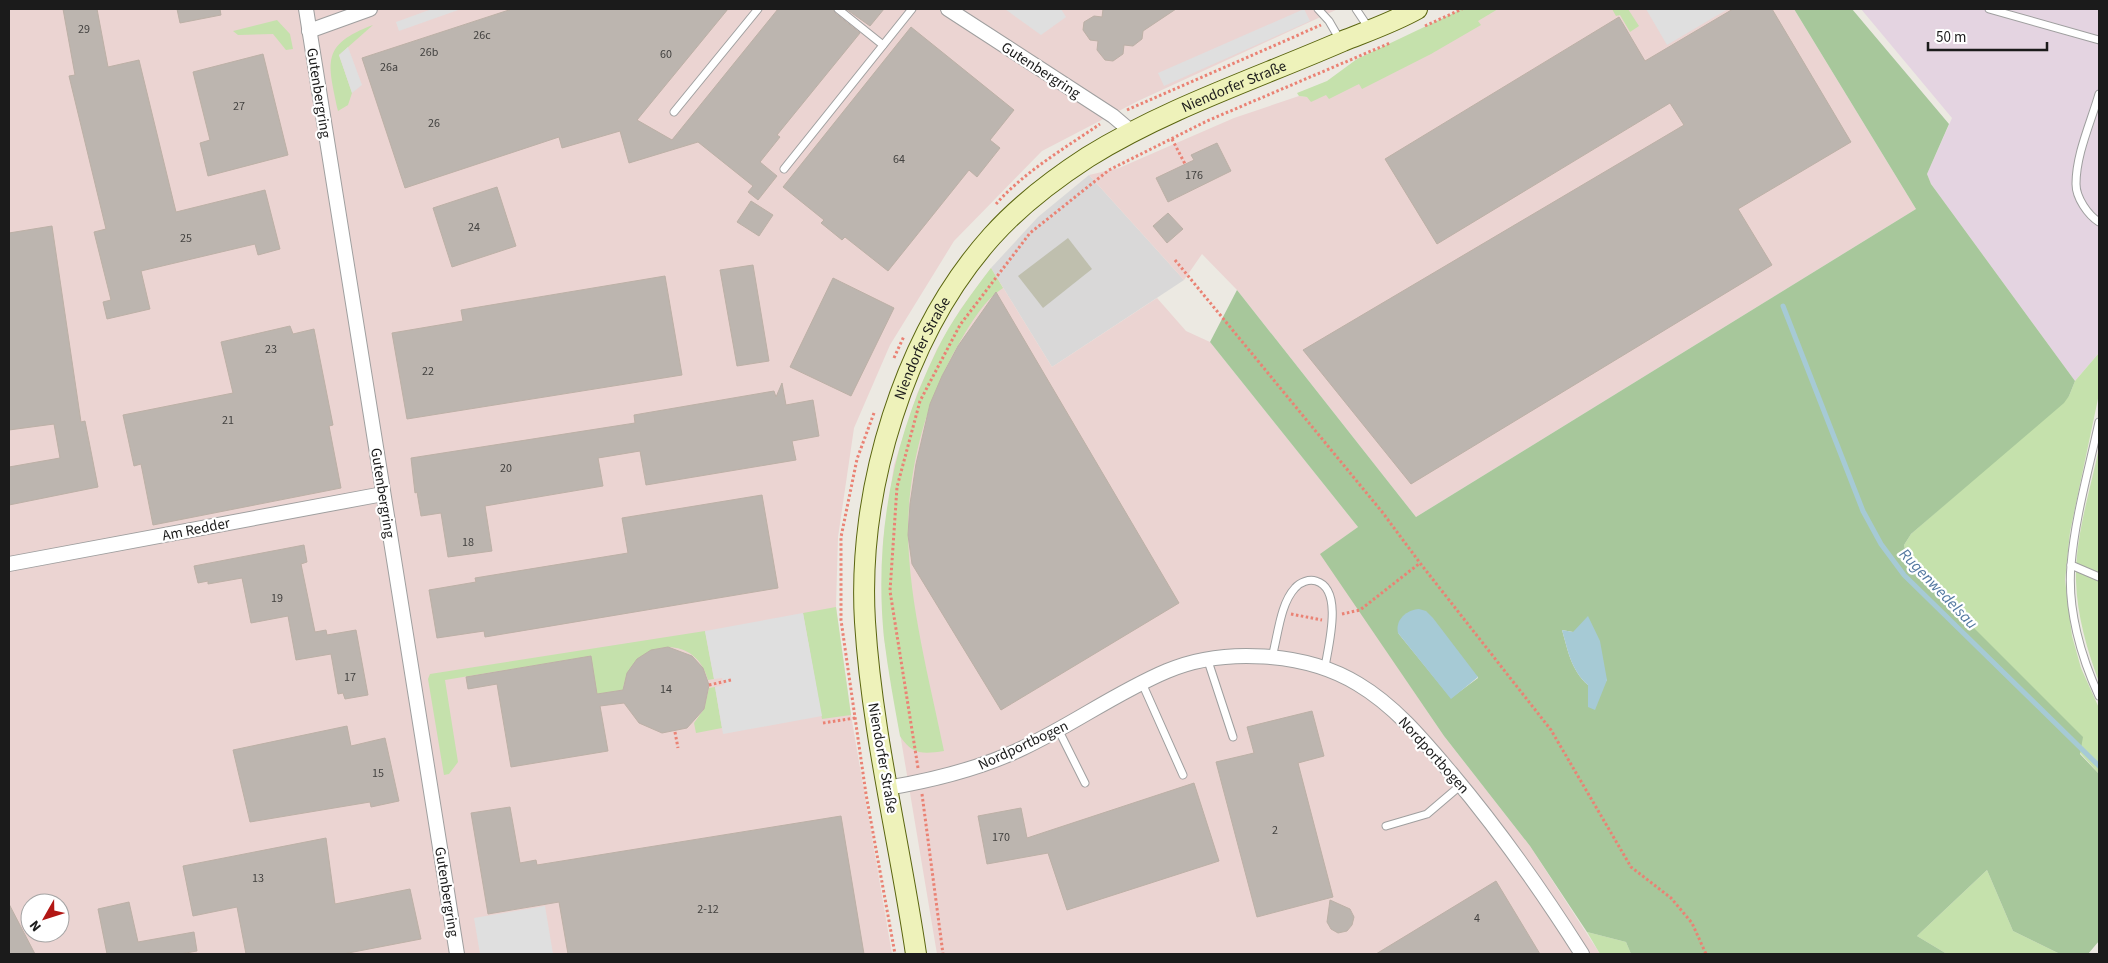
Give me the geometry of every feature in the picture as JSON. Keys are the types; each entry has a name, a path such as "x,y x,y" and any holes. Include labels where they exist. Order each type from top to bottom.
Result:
{"main road":[{"name":"Niendorfer Straße","path":"916,954 872,695 865,620 866,543 877,469 902,386 944,301 992,236 1056,180 1088,157 1133,133 1218,93 1417,9"}],"street":[{"name":"Gutenbergring","path":"306,9 457,954"},
{"name":"Gutenbergring","path":"309,31 370,9"},
{"name":"Gutenbergring","path":"948,9 1113,116 1133,133"},
{"name":"Am Redder","path":"9,564 383,494"},
{"name":"Nordportbogen","path":"887,788 921,783 982,766 1023,748 1142,682 1169,670 1231,656 1297,660 1325,667 1359,684 1384,702 1411,726 1461,785 1530,876 1582,954"}],"lane":[{"path":"674,112 758,9"},
{"path":"838,9 883,45"},
{"path":"784,169 912,9"},
{"path":"1318,9 1329,21 1341,42"},
{"path":"1356,9 1370,30"},
{"path":"1989,9 2099,40"},
{"path":"2099,94 2082,151 2076,185 2085,208 2099,222"},
{"path":"2099,422 2075,533 2071,565 2073,604 2078,635 2086,666 2099,696"},
{"path":"2071,565 2099,577"},
{"path":"1272,657 1288,600 1295,587 1305,581 1317,581 1326,588 1331,599 1333,619 1325,667"},
{"path":"1208,661 1233,737"},
{"path":"1142,682 1183,774"},
{"path":"1058,729 1085,783"},
{"path":"1386,826 1427,814 1461,785"}],"path":[{"path":"1420,29 1462,9"},
{"path":"993,208 1005,194 1046,161 1113,116 1329,21"},
{"path":"943,954 921,783 890,591 897,487 920,401 960,325 1030,233 1109,170 1207,121 1394,41"},
{"path":"1133,133 1143,152 1173,138 1185,164"},
{"path":"1175,260 1383,513 1551,730 1631,867 1670,898 1692,923 1706,954"},
{"path":"892,363 898,346 908,330"},
{"path":"876,407 857,459 841,537 841,620 855,718 895,954"},
{"path":"1284,613 1333,619 1360,610 1420,563"},
{"path":"709,684 731,680"},
{"path":"824,722 855,718"},
{"path":"675,732 678,748"}],"shaded area":[{"path":"9,9 1338,9 1138,101 1042,151 954,241 890,345 854,428 838,537 836,607 851,715 892,954 9,954"},
{"path":"432,9 461,9 399,31 396,22"},
{"path":"1005,9 1061,9 1066,17 1041,35"},
{"path":"1304,9 1310,21 1164,86 1158,73"},
{"path":"1479,9 1794,9 1916,209 1416,517 1237,290 1202,254 1184,280 1089,175 1119,168 1234,118 1299,96 1307,97"},
{"path":"1646,9 1728,9 1667,45"},
{"path":"1861,9 2099,9 2099,353 2075,381 1931,184 1927,174 1952,118"},
{"path":"348,47 362,85 352,93 339,55"},
{"path":"1089,175 1184,280 1052,367 991,268 1038,217"},
{"path":"1068,238 1092,269 1043,308 1018,276"},
{"path":"991,268 1052,367 1157,298 1186,331 1210,342 1358,527 1321,554 1444,736 1530,846 1600,954 937,954 884,638 882,605 883,541 894,465 917,394 937,349 960,310"},
{"path":"803,613 822,716 723,734 715,687 724,685 722,678 714,679 705,631"},
{"path":"545,906 553,954 480,954 474,918"}],"green space":[{"path":"1462,9 1498,9 1478,21 1481,25 1431,54 1362,89 1359,84 1329,99 1326,95 1311,102 1307,97 1299,96 1297,93 1327,81 1357,59"},
{"path":"1612,9 1628,9 1639,26 1630,32 1620,15 1616,16"},
{"path":"1794,9 1852,9 1949,124 1927,174 1931,184 2075,381 2064,403 1911,534 1904,545 1907,558 1916,570 2083,737 2080,754 2099,774 2099,941 2088,954 2060,954 2013,931 1987,870 1917,936 1947,954 1631,954 1626,942 1587,932 1530,846 1444,736 1320,554 1358,527 1210,342 1237,290 1416,517 1916,209","holes":["1562,630 1573,632 1607,680 1588,707 1588,685 1574,667","1398,633 1478,677 1478,678 1451,698"]},
{"path":"277,20 290,34 293,49 286,50 273,34 238,35 233,31"},
{"path":"373,25 339,55 352,93 348,105 338,111 332,80 332,57 336,48 344,40 356,32"},
{"path":"991,268 1003,288 981,309 953,354 943,375 926,418 911,487 908,533 912,587 921,643 944,751 924,753 909,747 900,736 893,699 884,638 882,601 885,527 898,455 908,419 921,384 949,329"},
{"path":"2099,353 2099,394 2070,532 2065,580 2072,636 2081,668 2099,708 2099,774 1916,570 1907,558 1904,545 1911,534 2069,396 2075,381"},
{"path":"2099,448 2099,682 2090,658 2078,607 2076,564 2080,531"},
{"path":"836,607 851,715 822,719 803,613"},
{"path":"705,631 714,679 708,680 701,664 690,653 677,648 663,648 650,652 637,660 628,673 623,690 597,694 591,656 445,680 458,762 449,774 444,775 428,679 430,674"},
{"path":"715,687 722,728 696,733 694,723 704,709 709,688"},
{"path":"1987,870 2013,931 2060,954 1947,954 1917,936"},
{"path":"1587,932 1626,942 1631,954 1600,954"}],"water":[{"path":"1419,609 1426,611 1433,618 1478,677 1451,699 1398,633 1398,624 1402,616 1410,611"},
{"path":"1588,616 1600,641 1607,680 1595,710 1588,707 1588,685 1574,667 1562,630 1573,632"}],"building":[{"path":"63,9 97,9 108,67 139,60 176,212 265,190 280,249 258,255 255,244 141,271 150,309 107,319 103,302 111,300 94,232 106,229 69,76 75,75"},
{"path":"177,9 220,9 221,15 180,23"},
{"path":"512,9 728,9 637,120 672,140 778,9 833,9 835,13 860,33 777,135 780,137 760,162 777,176 758,200 748,192 753,186 698,142 629,163 620,131 562,148 559,137 405,188 362,58"},
{"path":"846,9 884,9 870,26"},
{"path":"1103,9 1176,9 1143,31 1142,39 1133,46 1124,45 1123,54 1113,61 1105,60 1097,50 1098,41 1090,40 1083,30 1084,22 1094,16 1102,17"},
{"path":"1733,9 1772,9 1851,142 1738,209 1772,265 1411,484 1303,350 1684,125 1670,103 1437,244 1385,159 1619,17 1645,61"},
{"path":"911,27 1014,110 990,140 1000,148 977,177 969,170 888,271 845,237 842,240 821,223 824,220 783,187"},
{"path":"263,54 288,155 208,176 200,143 210,140 193,72"},
{"path":"1217,143 1231,171 1168,202 1156,178 1194,160 1191,155"},
{"path":"497,187 516,246 452,267 433,208"},
{"path":"751,201 773,215 759,236 737,222"},
{"path":"1168,213 1183,229 1167,243 1153,226"},
{"path":"52,226 81,422 85,421 98,487 9,505 9,467 60,458 54,424 9,430 9,233"},
{"path":"753,265 769,361 737,366 720,270"},
{"path":"665,276 682,375 407,419 392,333 463,321 461,310"},
{"path":"833,278 894,308 851,396 790,367"},
{"path":"996,292 1179,603 1001,710 912,564 908,535 916,464 930,404 958,346"},
{"path":"290,326 293,334 314,329 333,425 329,426 341,488 153,525 141,464 134,466 123,415 233,393 221,342"},
{"path":"782,383 786,405 813,400 819,436 792,441 796,460 646,485 640,451 598,458 603,486 485,506 492,551 448,557 441,513 421,516 417,492 415,493 411,458 635,423 634,415 774,391 776,397"},
{"path":"762,495 778,588 485,637 484,631 437,638 429,590 476,582 475,578 628,553 622,518"},
{"path":"304,545 307,562 301,564 315,632 326,630 327,635 356,630 368,695 345,699 343,693 338,694 331,654 296,660 288,616 251,623 242,578 208,584 208,581 198,583 194,566"},
{"path":"668,647 692,656 703,668 709,685 704,709 687,728 662,733 639,723 624,703 600,706 608,751 511,767 497,684 468,689 466,677 591,656 597,694 623,690 627,673 637,659 651,650"},
{"path":"1312,711 1324,756 1298,763 1333,897 1257,917 1216,762 1254,753 1247,727"},
{"path":"347,726 351,746 385,738 399,801 371,807 370,802 250,822 233,750"},
{"path":"1194,783 1219,861 1067,910 1048,853 987,864 978,816 1021,808 1027,838"},
{"path":"510,807 520,863 536,860 537,865 841,816 864,954 568,954 559,902 488,914 471,813"},
{"path":"326,838 335,904 410,889 421,939 343,954 246,954 237,907 193,916 183,866"},
{"path":"1496,881 1540,954 1376,954"},
{"path":"1330,900 1350,909 1354,917 1352,925 1347,931 1338,933 1331,929 1327,922"},
{"path":"129,902 138,942 194,932 197,951 180,954 107,954 98,909"},
{"path":"9,904 20,925 20,943 29,943 35,954 9,954"}],"waterway":[{"name":"Rugenwedelsau","path":"1783,306 1863,511 1881,544 1904,575 2099,766"}]}
